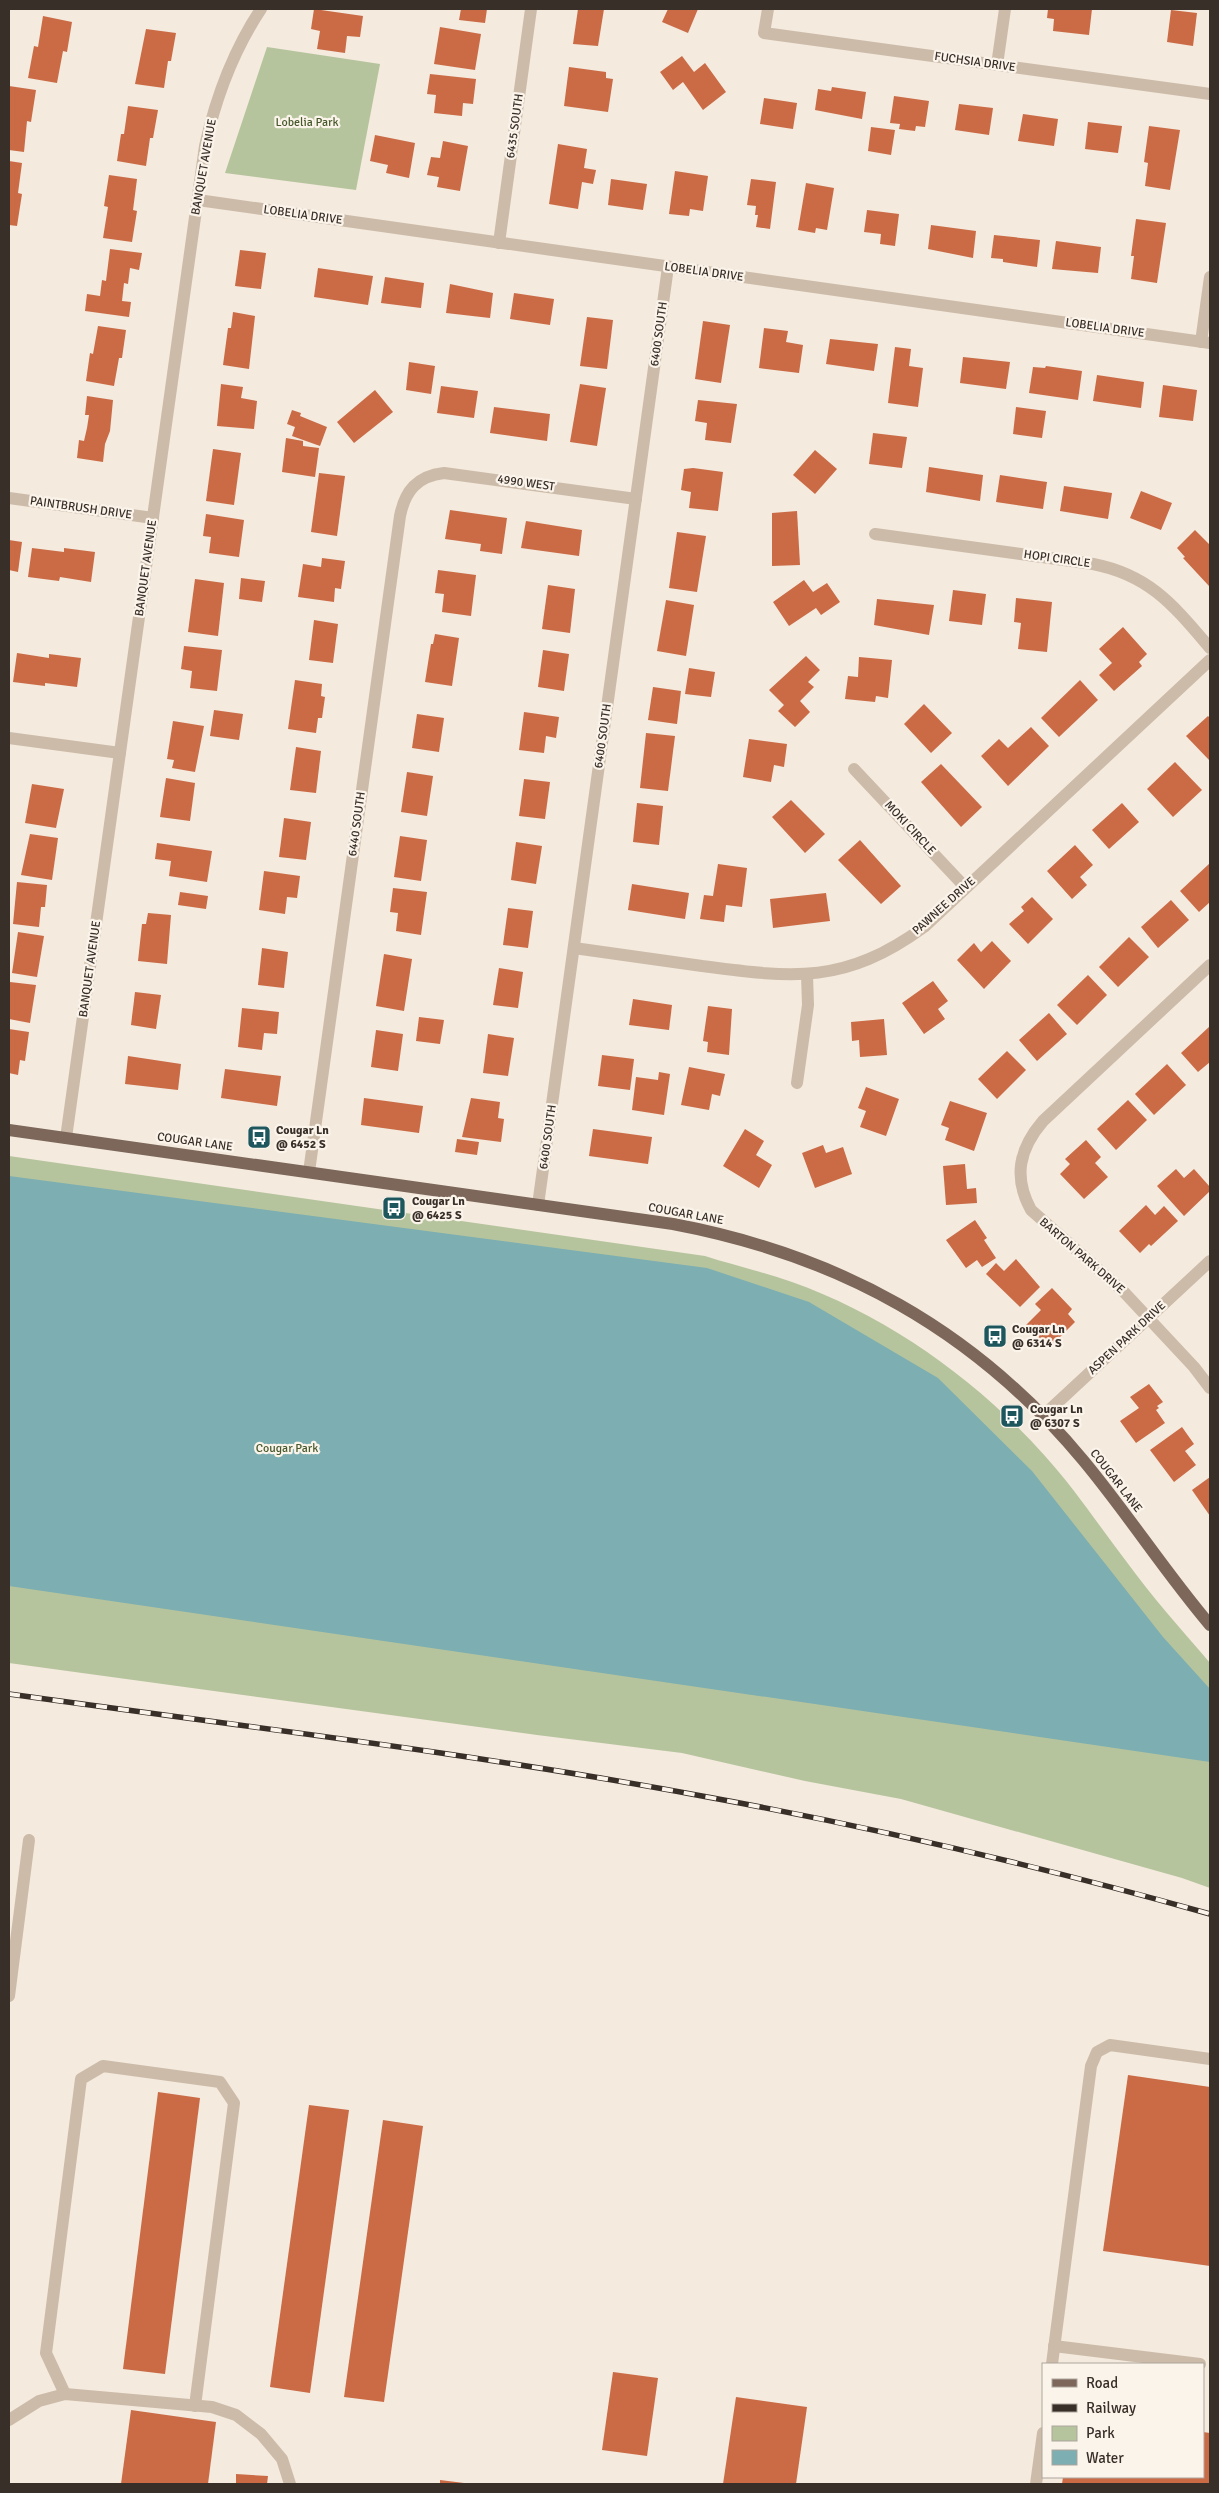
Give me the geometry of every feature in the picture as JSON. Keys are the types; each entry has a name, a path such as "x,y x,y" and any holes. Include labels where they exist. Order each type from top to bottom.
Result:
{"main road":[{"name":"COUGAR LANE","path":"9,1130 538,1204 709,1231 776,1248 820,1265 880,1293 941,1331 996,1373 1043,1416 1094,1473 1188,1600 1210,1625"}],"street":[{"name":"BANQUET AVENUE","path":"66,1138 205,146 218,96 238,47 261,9"},
{"name":"6435 SOUTH","path":"499,242 531,9"},
{"name":"FUCHSIA DRIVE","path":"768,9 764,33 1210,94"},
{"path":"997,65 1005,9"},
{"name":"LOBELIA DRIVE","path":"198,200 1206,343"},
{"name":"6400 SOUTH","path":"538,1204 668,267"},
{"path":"1206,343 1210,277"},
{"name":"4990 WEST","path":"417,481 435,474 453,474 636,499"},
{"name":"6440 SOUTH","path":"309,1172 400,516 405,497 417,481"},
{"name":"PAINTBRUSH DRIVE","path":"9,498 153,518"},
{"name":"HOPI CIRCLE","path":"875,534 1093,564 1120,570 1159,592 1210,648"},
{"name":"PAWNEE DRIVE","path":"574,948 764,974 807,975 849,967 888,951 924,927 1210,660"},
{"path":"9,738 120,753"},
{"name":"MOKI CIRCLE","path":"854,769 965,887"},
{"name":"BARTON PARK DRIVE","path":"1210,964 1067,1097 1030,1136 1022,1152 1020,1168 1022,1184 1031,1210 1117,1286 1194,1366 1210,1388"},
{"path":"797,1083 808,1005 807,975"},
{"name":"ASPEN PARK DRIVE","path":"1043,1416 1210,1261"},
{"path":"9,1996 29,1840"},
{"path":"1052,2363 1091,2066 1097,2052 1110,2045 1210,2059"},
{"path":"65,2394 46,2353 81,2079 103,2066 220,2082 234,2103 195,2406"},
{"path":"1054,2346 1193,2363"},
{"path":"9,2420 39,2401 65,2394 212,2407 236,2415 261,2434 282,2459 290,2484"},
{"path":"1036,2484 1042,2440"}],"green space":[{"name":"Lobelia Park","path":"267,47 380,64 356,190 225,173"},
{"name":"Cougar Park","path":"9,1156 705,1256 781,1278 828,1296 897,1332 961,1377 1019,1428 1077,1494 1146,1587 1210,1663 1210,1888 1182,1878 901,1799 805,1781 682,1753 9,1663"}],"water":[{"name":"Cougar Park","path":"9,1176 707,1268 809,1302 938,1378 1032,1471 1163,1637 1210,1689 1210,1762 9,1586"}],"building":[{"path":"314,9 363,16 360,37 347,36 345,53 317,49 320,31 311,29"},
{"path":"461,9 487,9 485,23 459,20"},
{"path":"578,9 604,9 598,46 573,44"},
{"path":"668,9 698,9 688,33 662,22"},
{"path":"1048,9 1092,9 1089,35 1053,31 1054,19 1047,18"},
{"path":"1171,10 1197,13 1193,46 1167,42"},
{"path":"43,16 72,22 67,52 63,51 57,83 28,78 34,46 38,47"},
{"path":"440,27 481,34 475,70 434,64"},
{"path":"146,29 176,33 171,61 168,61 164,88 135,84"},
{"path":"682,56 694,72 705,63 726,92 703,110 683,82 673,90 660,72"},
{"path":"569,67 606,72 606,78 613,79 608,112 564,106"},
{"path":"430,74 476,79 473,104 463,103 462,116 434,113 436,95 427,94"},
{"path":"9,86 36,90 31,122 27,121 24,152 9,150"},
{"path":"832,87 866,92 862,119 815,110 818,89 831,91"},
{"path":"894,96 929,101 925,127 916,126 915,131 899,129 900,124 890,123"},
{"path":"764,98 797,103 793,129 760,124"},
{"path":"959,104 993,108 989,135 955,130"},
{"path":"128,106 158,110 153,138 150,138 146,166 117,161 121,134 124,134"},
{"path":"1023,114 1058,119 1054,146 1018,141"},
{"path":"1088,122 1122,126 1118,153 1085,149"},
{"path":"1149,126 1180,130 1170,190 1145,186 1148,163 1144,162"},
{"path":"871,127 895,130 891,155 868,151"},
{"path":"375,135 415,143 409,178 386,173 388,165 370,161"},
{"path":"443,141 468,146 460,191 437,187 439,177 427,175 431,157 440,158"},
{"path":"558,144 587,149 584,168 596,170 593,184 582,182 578,209 549,204"},
{"path":"9,161 22,163 18,193 22,194 17,226 9,225"},
{"path":"675,171 708,176 703,211 690,209 689,216 669,214"},
{"path":"109,175 137,179 133,210 137,211 132,242 103,238 108,207 104,206"},
{"path":"611,179 647,184 643,210 608,205"},
{"path":"751,179 776,182 770,229 756,227 758,215 755,215 756,206 747,205"},
{"path":"806,183 834,188 827,230 816,228 815,233 798,230"},
{"path":"867,210 899,214 895,246 880,244 881,234 864,232"},
{"path":"1136,219 1166,223 1157,283 1131,279 1134,256 1131,256"},
{"path":"931,225 976,231 973,258 928,249"},
{"path":"994,235 1040,240 1037,267 1003,262 1003,259 991,258"},
{"path":"1056,241 1101,247 1098,273 1052,269"},
{"path":"110,249 142,253 139,270 130,268 128,284 124,283 122,301 131,302 129,317 85,311 87,294 100,296 102,280 106,281"},
{"path":"240,250 266,253 261,289 235,286"},
{"path":"318,268 373,276 368,305 314,297"},
{"path":"385,277 424,283 421,308 381,303"},
{"path":"450,284 493,293 490,318 446,313"},
{"path":"514,293 554,299 550,325 510,319"},
{"path":"233,312 255,316 249,369 223,365 228,328 231,328"},
{"path":"587,317 613,320 607,369 580,366"},
{"path":"703,321 730,325 721,383 695,379"},
{"path":"98,326 126,330 122,358 119,358 114,386 86,381 90,353 93,354"},
{"path":"764,328 788,331 786,342 803,345 799,373 759,368"},
{"path":"830,339 878,344 874,371 826,364"},
{"path":"895,347 911,349 909,366 923,368 918,407 888,403"},
{"path":"963,357 1010,362 1006,389 960,383"},
{"path":"409,362 435,366 431,394 406,390"},
{"path":"1046,366 1082,371 1078,400 1029,393 1033,367 1045,368"},
{"path":"1097,375 1144,382 1141,408 1093,401"},
{"path":"221,384 243,387 241,398 257,401 254,429 217,426"},
{"path":"580,384 606,388 597,446 570,442"},
{"path":"1163,385 1197,390 1193,421 1159,417"},
{"path":"441,386 478,391 474,418 437,413"},
{"path":"375,390 393,412 354,443 337,422"},
{"path":"87,396 113,400 110,431 105,444 103,462 77,458 79,440 84,441 87,428 89,415 85,415"},
{"path":"698,400 737,404 731,443 705,440 707,423 695,421"},
{"path":"494,407 550,414 547,441 490,433"},
{"path":"1016,407 1046,411 1042,438 1013,434"},
{"path":"292,410 301,413 300,416 327,427 320,446 292,436 295,427 287,424"},
{"path":"873,433 907,437 902,468 869,464"},
{"path":"286,438 303,441 303,446 319,448 315,477 282,472"},
{"path":"213,449 241,453 234,505 206,501"},
{"path":"815,450 837,469 815,494 793,475"},
{"path":"929,467 983,475 980,501 926,492"},
{"path":"693,468 723,472 718,511 689,508 691,492 681,490 684,469"},
{"path":"319,473 345,476 337,536 311,532"},
{"path":"1000,475 1047,482 1043,509 996,502"},
{"path":"1064,486 1112,493 1108,519 1060,511"},
{"path":"1141,491 1172,503 1161,530 1130,518"},
{"path":"450,510 507,518 502,554 480,551 481,544 445,539"},
{"path":"797,511 800,565 772,566 772,513"},
{"path":"206,514 244,520 239,557 209,553 211,537 203,536"},
{"path":"526,521 582,530 579,556 521,548"},
{"path":"1195,530 1210,545 1209,586 1183,558 1185,557 1177,548"},
{"path":"677,532 706,536 697,592 669,588"},
{"path":"9,540 22,542 18,572 9,570"},
{"path":"32,548 64,552 64,548 95,552 91,582 60,577 59,581 28,577"},
{"path":"322,558 345,561 341,589 335,588 334,602 298,597 303,564 321,567"},
{"path":"438,570 476,575 471,616 442,612 444,594 435,593"},
{"path":"241,578 265,581 262,602 239,599"},
{"path":"195,579 224,583 218,636 188,632"},
{"path":"804,580 813,592 827,583 840,602 821,615 816,608 789,626 773,602"},
{"path":"548,585 575,589 570,633 542,629"},
{"path":"953,590 986,594 982,625 949,621"},
{"path":"1016,598 1052,602 1047,652 1018,649 1021,623 1014,622"},
{"path":"877,599 934,605 929,635 874,625"},
{"path":"666,600 694,605 686,656 657,651"},
{"path":"314,620 338,624 333,663 309,660"},
{"path":"1123,627 1147,654 1139,662 1142,666 1114,691 1099,675 1112,663 1099,649"},
{"path":"435,634 459,638 452,686 425,682 431,644 433,644"},
{"path":"184,646 222,650 217,691 190,688 192,671 181,669"},
{"path":"543,650 569,654 564,691 538,687"},
{"path":"17,653 49,658 49,654 81,658 77,687 13,682"},
{"path":"806,656 820,670 808,682 814,687 800,701 810,712 795,727 778,711 784,705 769,690"},
{"path":"859,657 892,660 888,698 876,696 875,702 845,699 848,676 858,677"},
{"path":"689,668 715,672 711,697 685,694"},
{"path":"295,680 322,684 321,696 325,697 322,718 318,718 316,733 288,729"},
{"path":"1080,680 1098,700 1059,737 1041,718"},
{"path":"653,687 681,691 677,724 648,720"},
{"path":"924,704 952,733 931,753 904,724"},
{"path":"214,710 243,714 239,740 210,736"},
{"path":"524,712 559,717 556,738 546,736 544,753 519,750"},
{"path":"417,714 444,718 439,752 412,748"},
{"path":"1208,716 1210,718 1210,761 1186,736"},
{"path":"173,721 204,726 195,772 172,768 174,760 167,759"},
{"path":"1031,727 1049,746 1008,786 981,756 999,739 1008,748"},
{"path":"646,733 675,736 668,791 640,788"},
{"path":"749,739 787,744 784,767 774,765 771,782 743,777"},
{"path":"296,747 321,751 316,793 290,790"},
{"path":"1175,762 1202,790 1173,817 1147,789"},
{"path":"941,764 982,807 961,827 921,782"},
{"path":"407,772 433,776 427,816 401,812"},
{"path":"166,778 195,783 190,821 160,817"},
{"path":"524,779 550,782 545,819 519,816"},
{"path":"32,784 64,789 56,828 25,823"},
{"path":"791,800 825,834 805,853 772,817"},
{"path":"637,803 663,806 659,845 633,842"},
{"path":"1122,803 1139,822 1109,849 1092,830"},
{"path":"284,818 311,822 306,860 279,857"},
{"path":"30,834 58,838 52,880 21,875"},
{"path":"400,836 427,840 421,881 394,877"},
{"path":"860,840 901,886 881,904 838,860"},
{"path":"516,842 542,846 536,884 511,880"},
{"path":"157,843 212,851 207,882 169,876 171,861 155,859"},
{"path":"1075,845 1093,865 1080,877 1087,885 1072,899 1047,871"},
{"path":"1210,863 1210,902 1199,912 1180,891"},
{"path":"718,864 747,868 742,907 726,905 724,922 700,919 704,895 713,896"},
{"path":"264,871 300,876 297,898 287,897 285,914 259,910"},
{"path":"17,882 47,885 45,907 41,907 39,927 13,924"},
{"path":"632,884 689,893 685,919 628,910"},
{"path":"393,888 427,892 421,935 396,931 398,913 390,912"},
{"path":"180,892 208,896 206,909 178,905"},
{"path":"826,893 830,921 773,928 770,899"},
{"path":"1032,897 1053,919 1028,944 1009,924 1024,911 1021,907"},
{"path":"1171,900 1189,920 1158,948 1141,927"},
{"path":"508,908 533,911 528,948 503,945"},
{"path":"148,913 171,915 167,964 138,961 142,924 146,924"},
{"path":"18,932 44,936 37,977 12,973"},
{"path":"1129,937 1149,957 1118,987 1099,967"},
{"path":"992,941 1011,961 984,989 957,960 974,943 981,952"},
{"path":"262,948 288,952 284,988 258,985"},
{"path":"384,954 412,959 404,1011 376,1006"},
{"path":"499,968 523,972 518,1008 493,1005"},
{"path":"1088,975 1107,995 1077,1025 1057,1005"},
{"path":"933,981 948,1001 938,1009 945,1019 924,1034 902,1003"},
{"path":"10,982 36,985 30,1023 9,1019"},
{"path":"135,992 161,995 156,1029 131,1025"},
{"path":"633,999 672,1005 669,1030 629,1025"},
{"path":"708,1006 732,1009 729,1055 707,1052 708,1042 703,1041"},
{"path":"242,1008 279,1012 277,1034 264,1033 262,1050 238,1047"},
{"path":"1049,1013 1067,1034 1037,1061 1019,1040"},
{"path":"419,1017 444,1020 440,1044 416,1041"},
{"path":"884,1019 887,1055 860,1057 859,1040 852,1041 851,1022"},
{"path":"1210,1026 1210,1062 1198,1072 1181,1053"},
{"path":"9,1029 29,1032 25,1061 20,1060 18,1075 9,1073"},
{"path":"376,1030 403,1034 398,1071 371,1067"},
{"path":"488,1034 514,1038 508,1076 483,1073"},
{"path":"1007,1051 1026,1070 997,1099 978,1079"},
{"path":"602,1055 634,1059 630,1090 598,1086"},
{"path":"128,1056 181,1064 178,1090 125,1084"},
{"path":"1167,1064 1186,1085 1154,1115 1135,1094"},
{"path":"689,1067 725,1074 720,1096 712,1094 709,1110 681,1105"},
{"path":"225,1069 281,1076 277,1106 221,1098"},
{"path":"659,1072 670,1074 664,1115 632,1110 636,1077 658,1080"},
{"path":"866,1087 899,1099 886,1136 860,1127 866,1111 858,1108"},
{"path":"364,1098 423,1106 419,1133 361,1125"},
{"path":"471,1098 500,1102 498,1118 504,1119 501,1142 462,1137"},
{"path":"1128,1100 1147,1120 1116,1150 1097,1129"},
{"path":"950,1101 987,1113 974,1151 945,1140 949,1128 941,1125"},
{"path":"593,1129 652,1137 648,1164 589,1156"},
{"path":"745,1129 764,1141 756,1155 772,1165 759,1188 723,1166"},
{"path":"457,1139 479,1142 477,1155 455,1152"},
{"path":"1086,1140 1101,1157 1095,1163 1108,1177 1084,1199 1060,1174 1070,1164 1065,1159"},
{"path":"823,1145 826,1153 843,1147 852,1174 815,1188 802,1153"},
{"path":"965,1164 967,1189 976,1188 977,1203 946,1205 943,1166"},
{"path":"1176,1169 1184,1178 1194,1169 1210,1187 1210,1191 1184,1216 1157,1186"},
{"path":"1146,1205 1155,1215 1164,1206 1178,1221 1151,1246 1149,1244 1140,1253 1119,1231"},
{"path":"975,1220 987,1238 984,1240 996,1258 982,1267 977,1260 966,1268 946,1240"},
{"path":"1016,1259 1040,1287 1020,1307 986,1274 996,1263 1004,1271"},
{"path":"1052,1288 1072,1309 1068,1314 1075,1322 1049,1348 1026,1325 1041,1310 1035,1304"},
{"path":"1149,1384 1163,1402 1157,1406 1159,1408 1156,1410 1165,1423 1136,1443 1120,1421 1139,1408 1130,1397"},
{"path":"1182,1427 1194,1444 1185,1451 1196,1465 1174,1482 1150,1450"},
{"path":"1210,1477 1210,1516 1192,1490"},
{"path":"1128,2075 1210,2087 1210,2266 1103,2251"},
{"path":"158,2092 200,2098 165,2374 123,2369"},
{"path":"309,2105 349,2110 310,2393 270,2387"},
{"path":"383,2120 423,2126 384,2402 344,2397"},
{"path":"613,2372 658,2378 647,2456 602,2450"},
{"path":"736,2397 807,2407 796,2484 723,2484"},
{"path":"131,2410 216,2422 208,2484 121,2484"},
{"path":"1204,2432 1210,2433 1210,2484 1062,2484 1063,2478 1204,2478"},
{"path":"236,2474 268,2476 267,2484 236,2484"},
{"path":"440,2480 464,2483 464,2484 440,2484"}],"railway":[{"path":"9,1694 443,1753 702,1796 958,1849 1210,1914"}],"place":[{"name":"Cougar Ln @ 6452 S","path":"259,1137"},
{"name":"Cougar Ln @ 6425 S","path":"394,1208"},
{"name":"Cougar Ln @ 6314 S","path":"995,1336"},
{"name":"Cougar Ln @ 6307 S","path":"1012,1416"}]}
